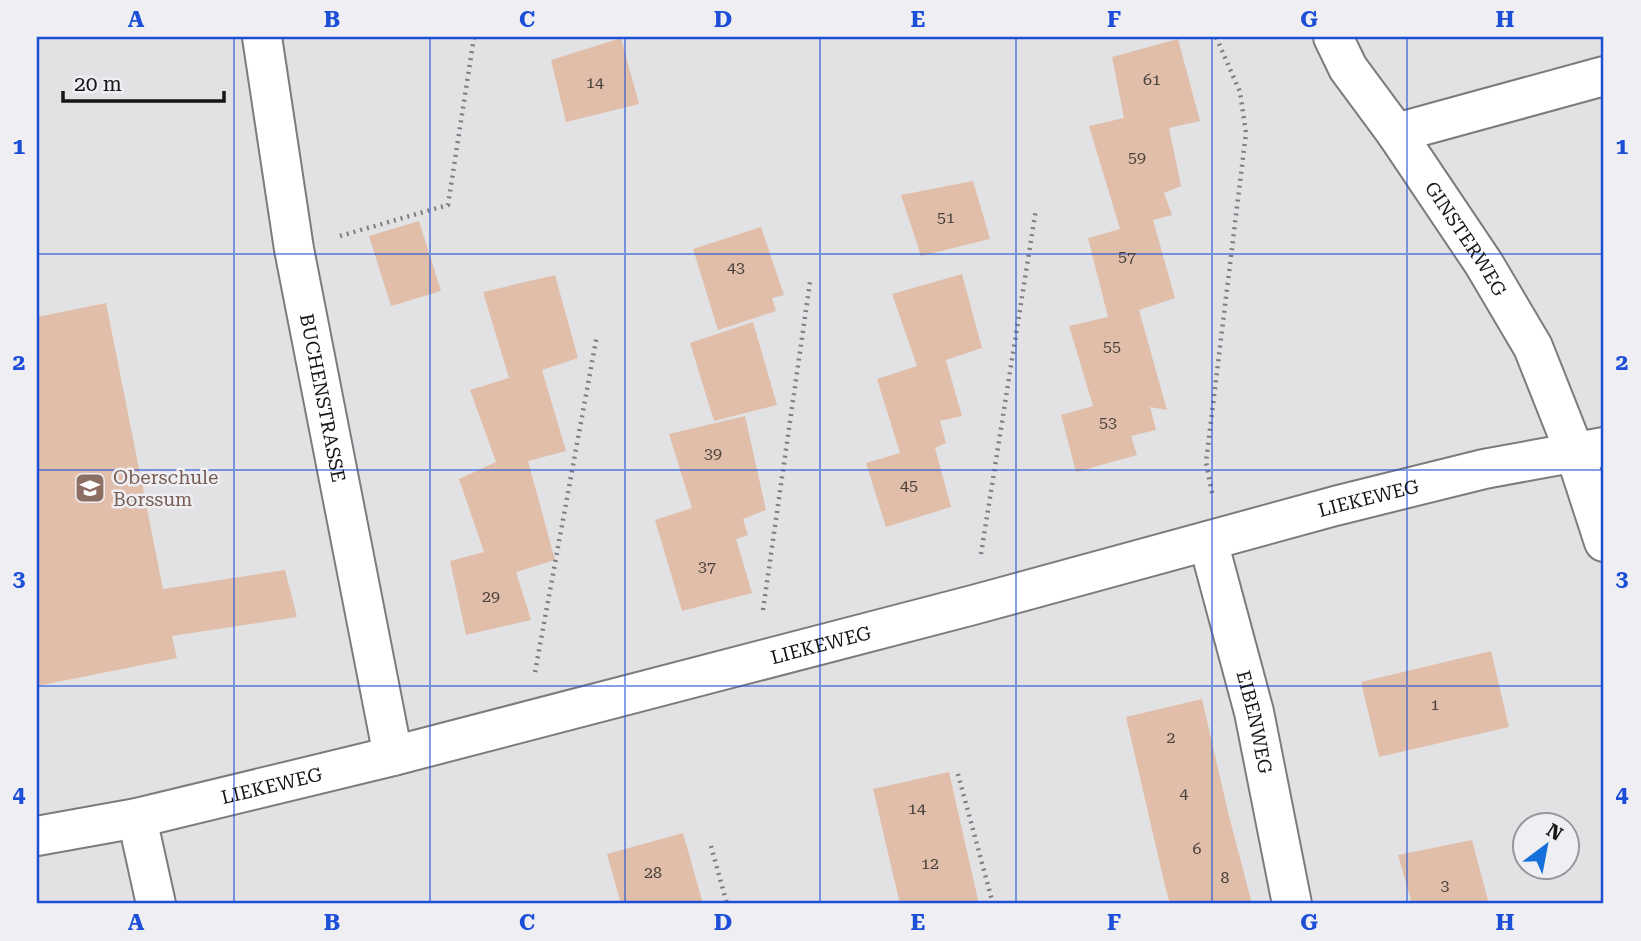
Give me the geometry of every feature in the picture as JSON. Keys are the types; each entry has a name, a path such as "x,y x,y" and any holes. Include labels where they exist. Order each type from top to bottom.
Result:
{"street":[{"name":"BUCHENSTRASSE","path":"262,37 294,248 393,756"},
{"name":"GINSTERWEG","path":"1333,37 1348,68 1396,132 1484,264 1590,450 1604,541"},
{"path":"1396,132 1604,76"},
{"name":"LIEKEWEG","path":"37,836 137,818 393,756 1484,470 1590,450"},
{"name":"EIBENWEG","path":"1215,539 1254,712 1292,904"},
{"path":"137,818 156,904"}],"path":[{"path":"294,248 448,205 474,37"},
{"path":"1215,539 1206,462 1246,133 1240,92 1216,37"},
{"path":"973,605 1036,209"},
{"path":"755,660 810,282"},
{"path":"526,720 597,335"},
{"path":"958,774 993,904"},
{"path":"711,846 727,904"}],"building":[{"path":"621,38 639,104 566,122 551,60"},
{"path":"1178,39 1200,121 1169,128 1181,186 1164,193 1172,215 1153,220 1175,298 1139,310 1167,410 1150,407 1156,430 1131,436 1137,455 1076,472 1061,415 1093,406 1069,326 1108,317 1088,238 1120,229 1089,126 1124,118 1112,57"},
{"path":"973,181 990,239 921,256 901,195"},
{"path":"419,221 441,291 391,306 369,236"},
{"path":"761,227 784,295 772,298 776,311 718,330 693,249"},
{"path":"962,274 982,348 946,360 962,416 940,421 946,443 935,448 951,507 886,527 866,463 900,453 877,379 917,366 892,294"},
{"path":"555,275 578,358 542,370 566,451 528,461 555,560 516,572 531,620 466,635 450,561 484,552 459,479 496,462 470,390 509,378 483,292"},
{"name":"Oberschule Borssum","path":"106,303 163,589 285,570 297,617 172,636 177,658 37,686 37,317"},
{"path":"753,322 777,405 714,421 690,343"},
{"path":"745,416 766,510 743,519 748,535 736,539 752,593 682,611 655,520 692,508 669,434"},
{"path":"1491,651 1509,727 1379,757 1361,682"},
{"path":"1202,699 1252,904 1170,904 1165,886 1126,717"},
{"path":"949,772 979,904 900,904 873,789"},
{"path":"683,833 703,904 621,904 607,854"},
{"path":"1472,840 1489,904 1412,904 1398,855"}],"place":[{"name":"Oberschule Borssum","path":"90,488"}]}
